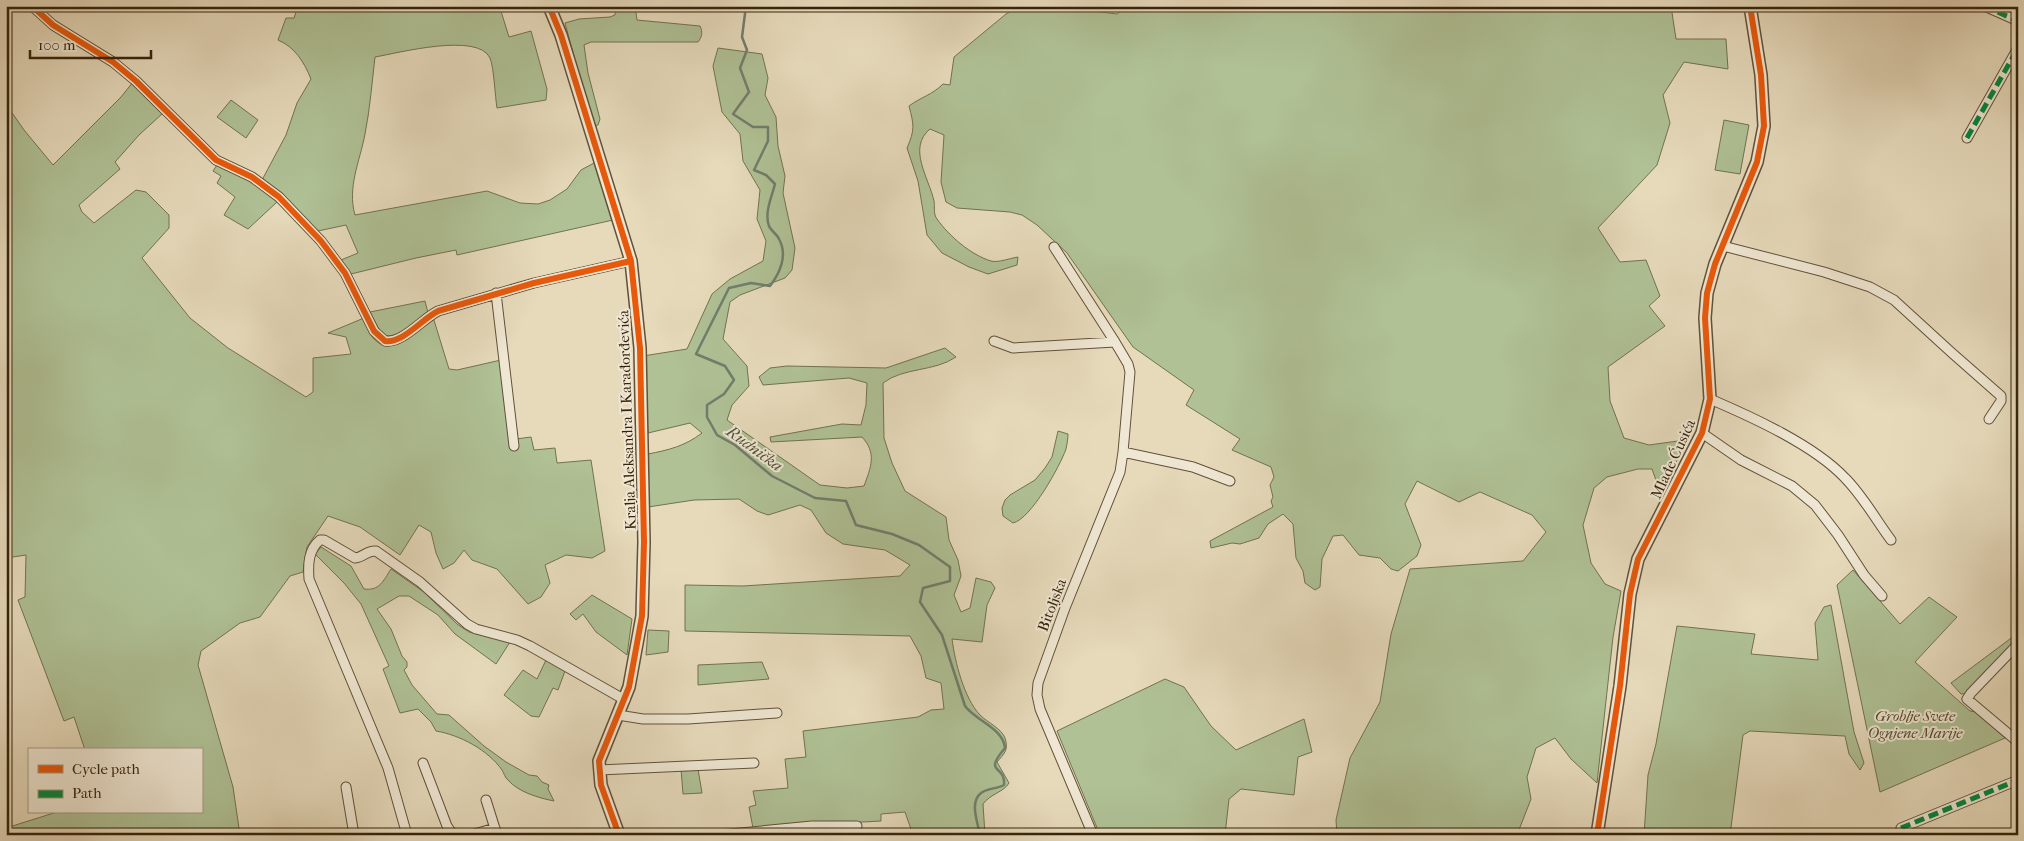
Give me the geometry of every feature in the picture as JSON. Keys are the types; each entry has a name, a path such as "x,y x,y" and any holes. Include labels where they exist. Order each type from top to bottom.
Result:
{"street":[{"path":"32,6 53,25 113,62 131,76 216,160 252,177 279,197 321,241 345,273 374,331 379,337 388,342 399,339 424,319 438,311 534,283 631,261"},
{"name":"Kralja Aleksandra I Karađorđevića","path":"549,6 562,35 631,261 640,348 644,542 642,616 626,700 600,756 599,770 606,798 619,835"},
{"name":"Mlađe Ćusića","path":"1597,835 1620,686 1630,594 1638,560 1702,433 1710,399 1705,318 1707,293 1723,246 1757,162 1764,126 1761,75 1750,6"},
{"path":"1984,6 2018,21"},
{"path":"1967,138 2018,48"},
{"path":"1723,246 1824,272 1870,287 1894,300 2001,396 2002,402 1989,419"},
{"name":"Bitoljska","path":"1054,247 1128,364 1130,381 1120,472 1065,608 1038,683 1037,695 1040,710 1093,835"},
{"path":"496,294 514,446"},
{"path":"994,341 1012,348 1115,342"},
{"path":"1710,399 1775,430 1828,464 1846,478 1891,540"},
{"path":"1702,433 1741,460 1792,486 1815,505 1838,535 1864,575 1882,596"},
{"path":"1123,452 1193,467 1230,480"},
{"path":"407,835 388,768 309,579 308,568 312,550 320,540 324,540 355,558 361,557 367,551 376,551 420,582 476,629 516,640 530,646 626,700"},
{"path":"2018,644 1971,692 1967,699 2018,742"},
{"path":"618,715 643,719 688,719 777,713"},
{"path":"423,763 447,826 453,835"},
{"path":"599,770 754,763"},
{"path":"1901,828 2018,780"},
{"path":"346,786 354,835"},
{"path":"471,835 496,831 486,800"},
{"path":"720,835 812,826 857,826"}],"green space":[{"path":"298,6 505,6 500,8 509,37 531,31 547,89 546,100 497,108 490,58 483,50 470,46 437,46 375,57 367,125 353,184 352,194 355,215 487,191 520,203 538,204 550,200 567,189 581,170 594,163 613,220 457,255 456,250 351,274 341,260 358,253 346,225 318,231 262,180 286,135 297,103 311,79 294,51 278,40 286,18 294,18"},
{"path":"616,6 635,6 637,20 700,26 702,34 698,42 591,42 584,45 588,73 600,119 598,125 593,127 565,23 579,19 610,17 615,15"},
{"path":"1021,6 1053,6 1117,14 1128,6 1671,6 1676,39 1726,39 1728,69 1684,62 1663,95 1670,123 1657,165 1598,228 1620,262 1646,260 1660,296 1649,306 1665,326 1608,367 1610,401 1624,438 1649,445 1685,440 1662,497 1652,469 1638,469 1607,477 1594,488 1583,525 1591,563 1605,584 1621,591 1613,637 1597,783 1571,759 1555,738 1536,748 1527,777 1531,799 1517,835 1483,835 1464,831 1463,835 1337,835 1336,820 1350,758 1380,702 1391,634 1410,569 1523,561 1546,532 1532,515 1480,492 1459,502 1417,481 1405,504 1421,545 1417,556 1398,571 1391,569 1380,558 1359,555 1343,535 1333,536 1322,559 1320,587 1315,590 1305,583 1303,571 1296,558 1293,524 1283,514 1268,524 1259,538 1240,544 1232,543 1211,548 1210,541 1273,507 1270,485 1274,477 1271,467 1232,450 1240,439 1186,405 1194,390 1133,347 1067,253 1037,225 1022,215 1010,212 957,208 946,202 941,182 944,135 930,129 923,137 920,145 920,154 934,201 937,219 968,250 991,261 1018,257 1017,265 988,274 969,267 942,253 927,235 918,181 907,148 913,127 909,106 935,91 943,84 950,85 954,57 1006,14"},
{"path":"718,48 762,54 768,78 765,95 776,117 778,146 785,176 783,193 795,248 792,270 785,278 740,295 730,302 723,339 747,366 749,386 732,405 727,420 820,485 847,488 864,486 871,455 867,443 862,437 771,442 770,437 842,424 861,425 866,405 867,383 849,378 763,385 759,377 770,368 787,366 886,368 945,348 956,357 938,365 900,374 883,383 884,438 892,463 905,491 946,517 949,540 958,560 961,576 954,595 961,612 970,608 976,578 991,582 995,588 987,605 982,642 952,639 958,669 969,699 980,715 1001,732 1006,742 1005,752 997,762 1009,783 1004,789 983,804 985,835 964,835 968,829 945,835 913,835 905,812 881,814 881,821 753,828 749,807 756,805 753,791 788,788 785,759 806,757 803,731 918,717 931,710 944,709 941,683 926,678 921,656 910,636 685,631 685,585 743,586 900,576 910,565 885,550 843,544 826,533 811,510 800,505 768,515 757,511 739,499 694,500 648,507 648,454 676,447 702,433 690,423 648,433 643,356 687,349 712,294 730,279 763,261 766,241 757,219 760,190 743,161 740,134 722,112 713,66"},
{"path":"133,82 163,113 139,135 115,162 120,169 79,205 82,212 94,223 136,190 146,192 169,215 169,228 142,258 190,318 228,348 306,397 313,392 313,358 351,354 346,337 328,333 364,318 369,332 374,339 381,344 389,346 397,344 413,335 433,317 449,369 457,370 501,360 516,439 531,437 534,450 555,448 557,463 591,460 605,551 592,558 566,555 545,565 550,583 541,597 528,604 497,569 472,560 464,550 454,563 443,569 436,553 431,532 419,525 400,555 360,527 328,516 307,547 303,572 290,576 260,617 240,623 201,651 198,665 233,787 240,835 6,835 6,828 51,814 202,814 202,748 84,748 74,717 64,721 18,600 25,597 26,555 6,558 6,104 24,130 53,165 121,97"},
{"path":"231,100 258,120 246,138 217,117"},
{"path":"1724,120 1749,125 1740,174 1715,170"},
{"path":"217,165 257,185 277,202 248,229 224,215 235,197 217,183 221,176 213,171"},
{"path":"425,301 428,313 407,329 395,335 382,335 370,312"},
{"path":"1058,431 1068,434 1068,440 1058,467 1044,491 1028,512 1013,523 1003,516 1002,508 1005,500 1035,480 1045,468 1052,457"},
{"path":"321,547 351,566 364,589 377,587 391,569 424,592 457,624 469,632 510,642 496,664 455,634 438,615 409,596 399,596 377,609 391,629 402,656 407,662 407,667 404,670 412,685 437,714 449,715 484,746 506,762 529,775 537,776 542,782 549,785 548,789 554,801 535,796 517,788 507,779 502,770 489,756 473,744 436,731 431,722 418,709 400,713 383,669 389,666 361,604 344,583 315,554"},
{"name":"Groblje Svete Ognjene Marije","path":"1853,570 1900,624 1929,597 1957,617 1915,662 1970,711 1977,712 2005,738 1880,792 1837,585"},
{"path":"592,595 632,619 627,655 596,632 583,614 576,620 570,614"},
{"path":"1831,605 1854,732 1864,763 1860,770 1849,754 1845,736 1750,731 1743,735 1730,835 1644,835 1648,775 1656,744 1677,626 1755,634 1751,654 1818,660 1815,623 1824,607"},
{"path":"648,630 669,631 668,652 646,655"},
{"path":"2018,633 2018,645 1971,693 1961,694 1951,683"},
{"path":"546,660 565,671 558,690 553,688 539,717 531,716 504,695 523,670 537,679"},
{"path":"762,662 769,679 698,685 698,665"},
{"path":"1165,679 1184,687 1211,726 1236,750 1304,719 1312,752 1298,757 1294,795 1241,789 1229,799 1225,835 1100,835 1057,731"},
{"path":"681,769 698,769 702,793 683,794"}],"waterway":[{"name":"Rudnička","path":"746,6 742,37 747,50 740,68 749,92 733,114 753,127 768,127 768,141 754,170 766,175 775,184 767,216 770,228 782,245 783,257 780,270 770,286 751,283 729,288 696,354 725,366 734,380 724,394 707,405 707,417 717,435 735,445 772,476 815,498 846,501 856,525 892,534 919,545 950,567 950,581 923,588 920,602 942,635 965,706 999,735 1005,748 995,762 995,766 1004,778 1004,785 983,791 977,797 975,813 980,835"}],"marked path":[{"path":"1984,6 2018,21"},
{"path":"1967,138 2018,48"},
{"path":"1901,828 2018,780"}],"cycle path":[{"path":"32,6 53,25 113,62 136,81 216,160 252,177 279,197 321,241 345,273 374,331 385,341 398,339 438,311 534,283 631,261"},
{"path":"549,6 561,35 631,261 640,348 644,542 642,616 629,687 599,761 601,785 619,835"},
{"path":"1597,835 1620,686 1630,594 1638,559 1702,433 1710,399 1705,318 1707,293 1715,264 1757,162 1764,126 1761,75 1750,6"}]}
